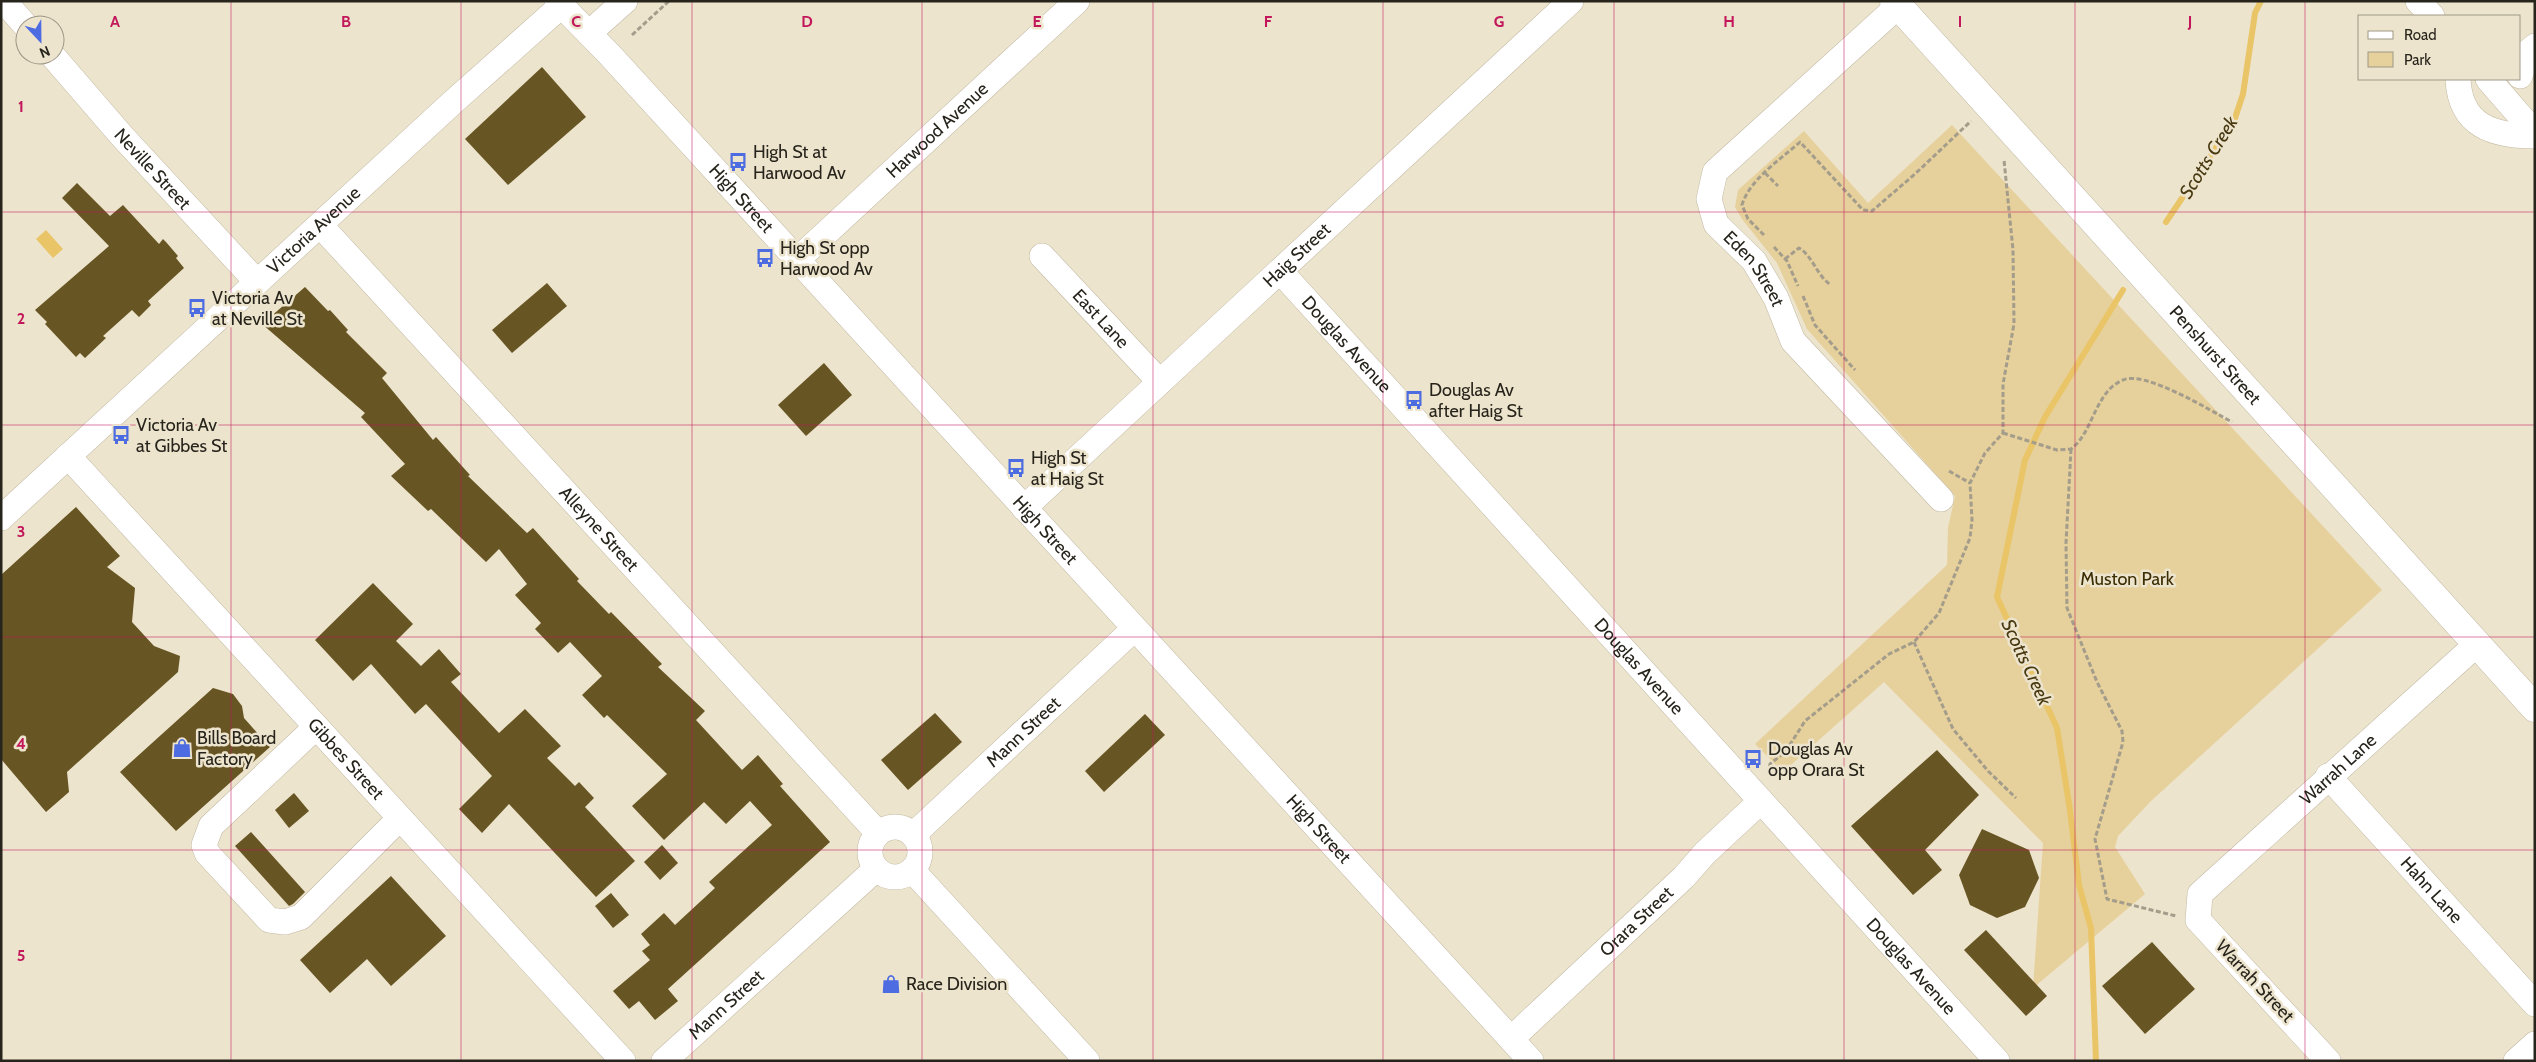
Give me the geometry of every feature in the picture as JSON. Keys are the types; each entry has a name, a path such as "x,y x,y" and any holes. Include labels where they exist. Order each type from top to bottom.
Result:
{"main road":[{"name":"Penshurst Street","path":"1896,4 2535,708"}],"street":[{"path":"589,33 625,1"},
{"name":"Harwood Avenue","path":"797,260 1078,1"},
{"name":"Haig Street","path":"1024,508 1571,1"},
{"path":"2418,1 2431,15"},
{"name":"High Street","path":"559,4 589,33 1531,1061"},
{"name":"Victoria Avenue","path":"1,518 257,282 321,226 559,4"},
{"name":"Eden Street","path":"1896,4 1715,172 1709,199 1716,224 1754,261 1776,298 1793,341 1941,499"},
{"path":"2521,71 2528,50"},
{"name":"Neville Street","path":"61,65 121,135 257,282"},
{"path":"2458,80 2461,102 2468,115 2481,126 2499,133 2535,136"},
{"path":"2516,109 2519,80"},
{"path":"2492,83 2535,133"},
{"name":"Alleyne Street","path":"321,226 878,833"},
{"name":"East Lane","path":"1042,256 1160,382"},
{"name":"Douglas Avenue","path":"1280,271 1997,1061"},
{"name":"Gibbes Street","path":"68,456 624,1061"},
{"name":"Mann Street","path":"913,835 1134,629"},
{"name":"Warrah Lane","path":"2198,920 2200,894 2328,776 2477,644"},
{"path":"316,727 211,826 204,845 207,853 270,920 285,922 301,917 400,818"},
{"name":"Hahn Lane","path":"2328,776 2535,1004"},
{"name":"Orara Street","path":"1511,1039 1684,877 1705,853 1760,801"},
{"path":"900,827 913,835 920,849 917,864 912,870 898,877 890,877 876,869 869,854 873,839 878,833 885,828 900,827"},
{"name":"Mann Street","path":"664,1061 876,869"},
{"path":"912,870 1087,1061"},
{"name":"Warrah Street","path":"2198,920 2328,1061"},
{"path":"2516,1061 2535,1044"}],"path":[{"path":"632,35 669,1"},
{"path":"1861,377 1815,324 1785,259 1748,219 1742,205 1744,196 1765,173 1800,142 1863,210 1872,211 1915,174 1957,133"},
{"path":"1760,801 1770,764 1786,751 1805,721 1889,654 1914,642 1939,613 1970,538 1972,520 1970,483 1985,453 2003,433 2003,384 2014,324 2013,250 2003,155"},
{"path":"1765,173 1778,186"},
{"path":"1785,259 1799,248 1804,251 1822,279 1831,285"},
{"path":"2198,920 2182,918 2106,899 2095,838 2123,742 2122,731 2097,682 2067,608 2066,543 2071,450 2084,435 2109,389 2124,379 2140,378 2171,390 2232,422"},
{"path":"2003,433 2057,450 2071,450"},
{"path":"1947,471 1970,483"},
{"path":"1914,642 1953,729 1988,771 2016,798"}],"green space":[{"name":"Muston Park","path":"1952,125 2382,590 2150,802 2118,836 2115,847 2145,894 2033,988 2043,843 1884,682 1783,772 1755,744 1947,565 1948,528 1955,496 1807,329 1777,263 1742,219 1735,207 1738,190 1804,131 1868,203"}],"shaded area":[{"path":"46,230 63,249 53,258 36,239"}],"building":[{"path":"542,67 586,117 508,185 465,139"},
{"path":"77,183 110,216 123,205 159,244 163,239 166,242 178,256 176,258 184,268 148,301 151,305 139,317 132,310 103,336 106,338 85,358 80,353 76,357 45,324 47,322 35,310 109,246 62,198"},
{"path":"547,283 567,306 512,353 492,330"},
{"path":"305,287 328,311 330,310 348,330 346,332 387,373 382,378 433,440 436,437 470,475 468,476 527,533 533,528 579,579 577,581 609,614 611,612 662,664 658,667 705,711 696,720 742,770 758,755 783,784 780,786 830,842 668,989 678,1001 655,1020 639,1001 629,1009 613,991 650,960 642,951 650,945 641,934 664,913 675,925 715,888 709,882 772,825 750,801 726,824 704,802 664,840 632,806 667,774 607,715 604,718 582,695 602,676 570,642 558,653 535,629 541,623 515,595 527,584 499,549 486,562 431,509 428,511 391,476 405,464 361,417 365,413 262,324"},
{"path":"824,363 852,395 806,436 778,405"},
{"path":"76,507 120,556 107,567 135,588 132,622 154,646 180,656 178,672 67,772 69,792 46,812 1,759 1,575"},
{"path":"373,583 413,624 396,641 421,666 439,649 461,674 451,682 499,733 525,709 561,746 547,758 575,786 579,782 594,798 585,807 635,861 596,897 509,804 482,833 459,809 492,776 426,704 415,714 371,664 353,681 315,640"},
{"path":"213,688 233,694 242,706 244,718 270,747 176,831 120,772"},
{"path":"935,713 962,742 908,790 881,760"},
{"path":"1145,714 1165,735 1104,792 1085,771"},
{"path":"1937,750 1979,795 1925,850 1942,870 1913,895 1851,826"},
{"path":"294,793 309,811 289,828 275,810"},
{"path":"1982,829 2029,850 2039,878 2025,907 1997,918 1970,905 1959,875"},
{"path":"251,832 305,892 293,904 289,906 235,846"},
{"path":"662,845 678,863 660,880 644,862"},
{"path":"391,876 446,936 391,986 367,959 330,993 300,960"},
{"path":"611,893 629,915 613,928 595,906"},
{"path":"1986,930 2047,996 2026,1016 1964,950"},
{"path":"2152,942 2195,989 2145,1034 2102,986"}],"waterway":[{"name":"Scotts Creek","path":"2166,222 2234,121 2243,94 2255,13 2261,1"},
{"name":"Scotts Creek","path":"2096,1061 2091,928 2079,885 2057,728 1997,597 2025,460 2045,417 2123,290"}],"place":[{"name":"High St at Harwood Av","path":"738,162"},
{"name":"High St opp Harwood Av","path":"765,258"},
{"name":"Victoria Av at Neville St","path":"197,308"},
{"name":"Douglas Av after Haig St","path":"1414,400"},
{"name":"Victoria Av at Gibbes St","path":"121,435"},
{"name":"High St at Haig St","path":"1016,468"},
{"name":"Bills Board Factory","path":"182,748"},
{"name":"Douglas Av opp Orara St","path":"1753,759"},
{"name":"Race Division","path":"891,984"}]}
